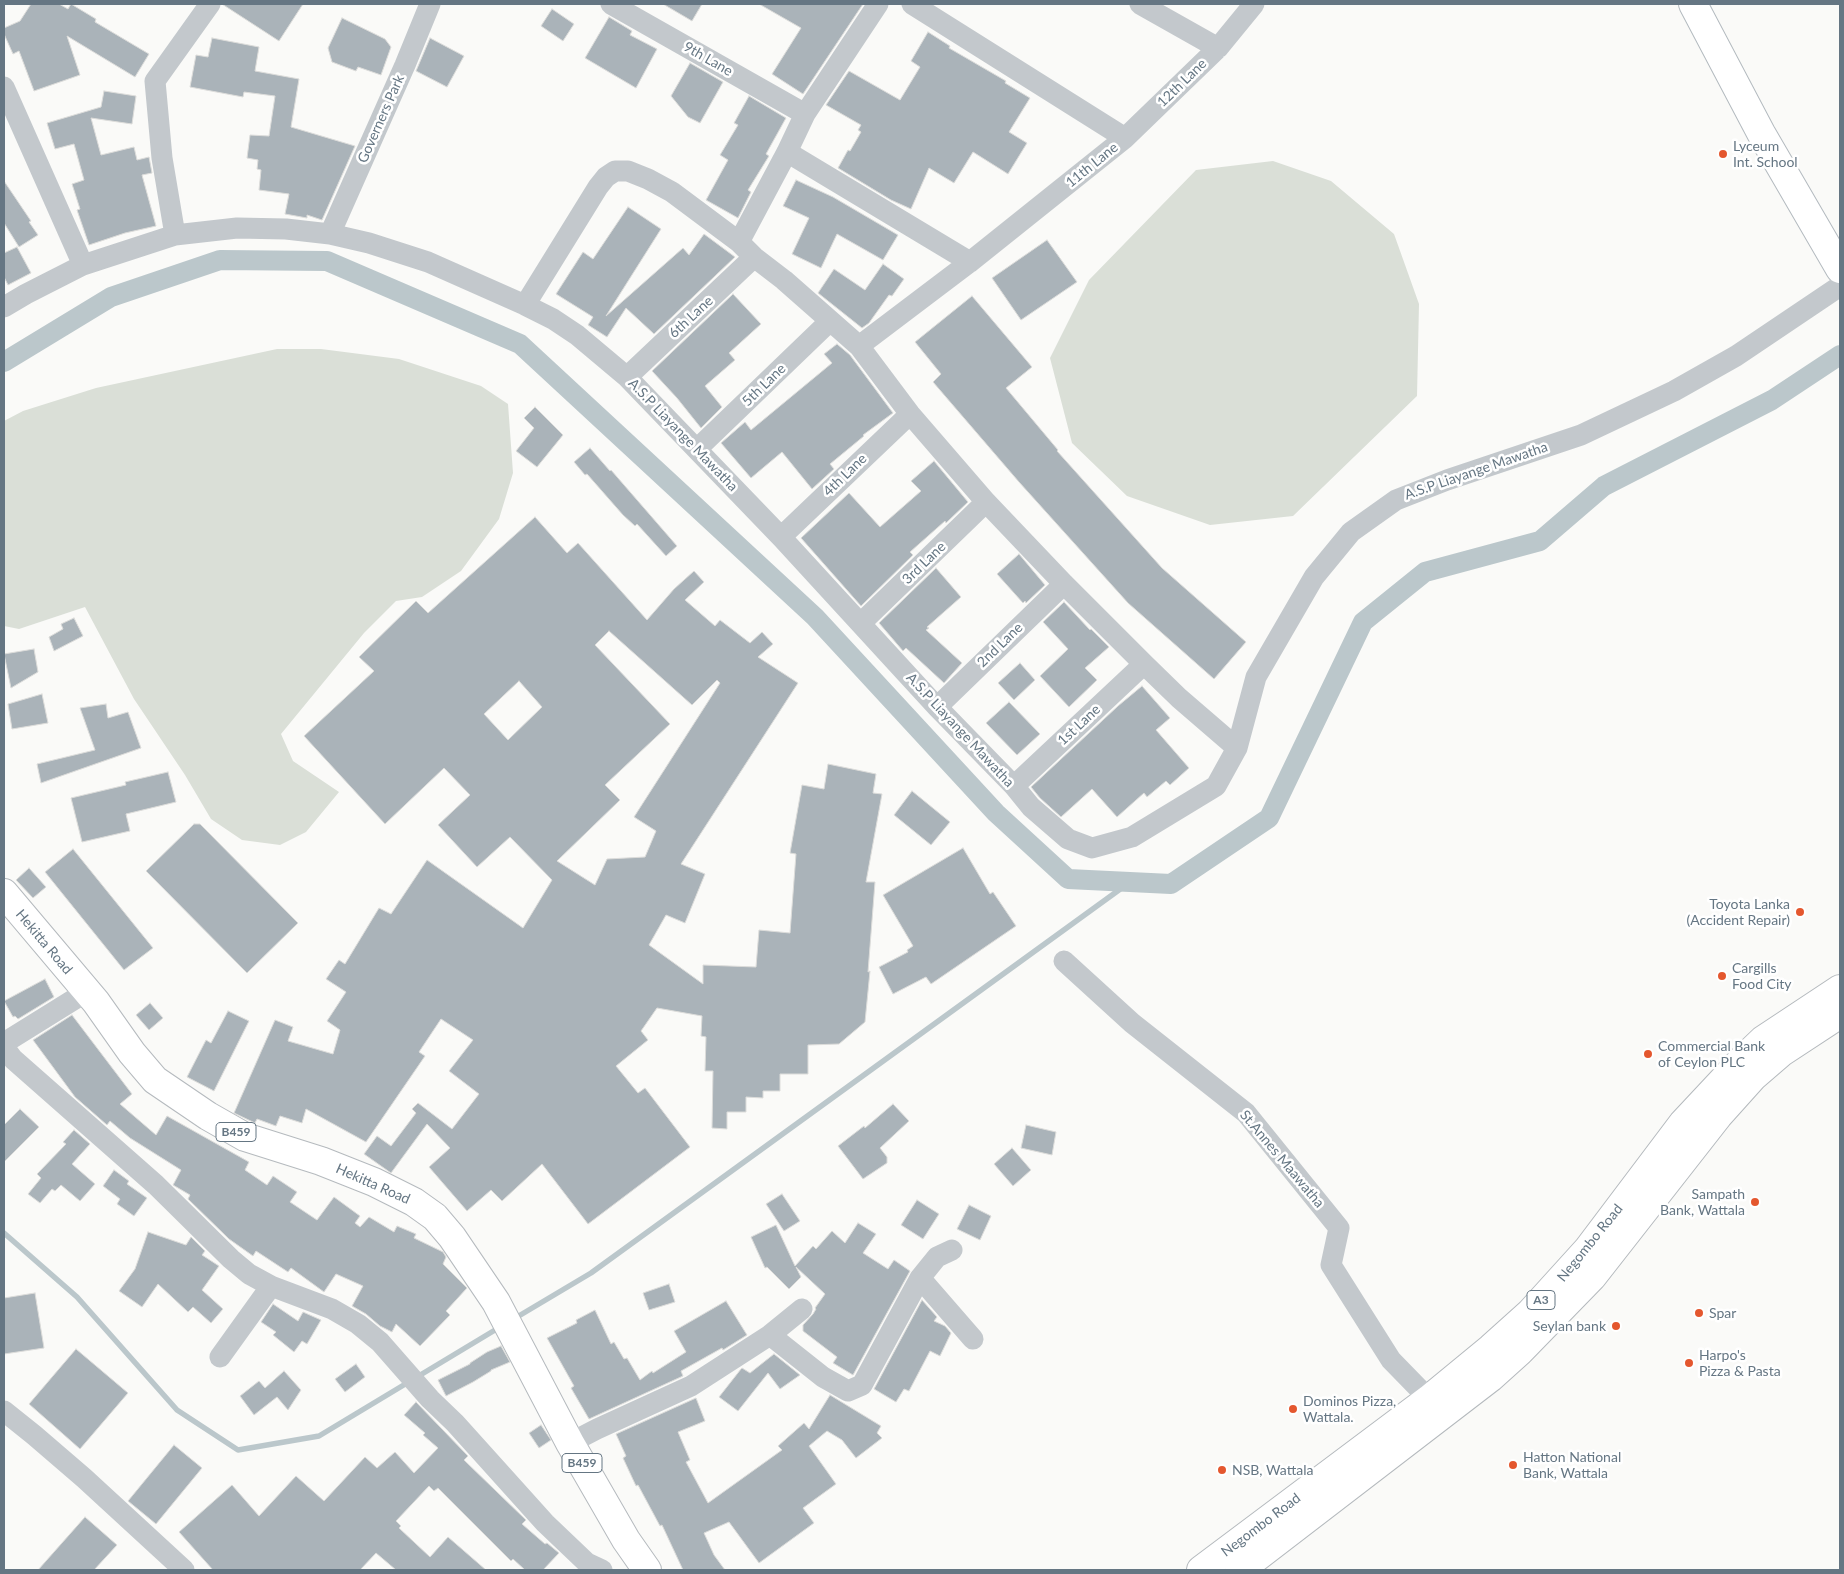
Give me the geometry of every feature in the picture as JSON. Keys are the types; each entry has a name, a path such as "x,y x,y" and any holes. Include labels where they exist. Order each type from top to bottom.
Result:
{"main road":[{"path":"1693,4 1761,133 1840,269"},
{"name":"Hekitta Road","path":"4,894 96,1002 155,1080 208,1116 245,1137 321,1161 394,1190 435,1217 452,1237 503,1316 570,1443 626,1540 646,1570"},
{"name":"Negombo Road","path":"1201,1570 1429,1399 1492,1348 1530,1312 1588,1249 1683,1123 1741,1061 1763,1040 1840,989"},
{"name":"Negombo Road","path":"1240,1570 1490,1378 1520,1351 1592,1277 1718,1116 1753,1077 1782,1052 1840,1014"}],"street":[{"path":"175,235 162,158 155,81 210,4"},
{"name":"Governers Park","path":"330,234 406,64 430,4"},
{"name":"9th Lane","path":"611,4 805,114"},
{"path":"739,242 805,114 878,4"},
{"name":"11th Lane","path":"859,346 970,262 1126,138 912,4"},
{"name":"12th Lane","path":"1126,138 1218,48 1140,4"},
{"path":"1218,48 1254,4"},
{"path":"4,87 83,265"},
{"path":"787,152 970,262"},
{"path":"525,305 606,177 615,171 628,171 672,192 739,242 754,257 784,280 859,346 910,414 986,502 1144,664 1179,698 1237,748"},
{"name":"A.S.P Liayange Mawatha","path":"4,307 83,265 175,235 237,228 286,229 330,234 369,243 428,262 525,305 577,335 627,377 781,537 1032,807 1068,839 1092,848 1132,837 1216,786 1237,748 1256,677 1314,577 1350,532 1396,500 1447,480 1581,434 1674,391 1736,356 1840,286"},
{"name":"6th Lane","path":"627,377 754,257"},
{"name":"5th Lane","path":"697,449 830,321"},
{"name":"4th Lane","path":"781,537 910,414"},
{"name":"3rd Lane","path":"861,623 986,502"},
{"name":"2nd Lane","path":"937,707 1064,584"},
{"name":"1st Lane","path":"1014,786 1144,664"},
{"name":"St.Annes Maawatha","path":"1064,961 1132,1024 1246,1113 1339,1228 1331,1265 1391,1360 1429,1399"},
{"path":"86,992 4,1045 13,1059 156,1185 230,1259 249,1274 271,1286 332,1310 358,1324 380,1342 393,1359 430,1399 456,1423 545,1523 587,1563 602,1570"},
{"path":"770,1335 823,1378 848,1391 862,1386 920,1278 937,1256 952,1250"},
{"path":"920,1278 973,1339"},
{"path":"220,1357 271,1286"},
{"path":"570,1443 691,1386 770,1335 802,1309"},
{"path":"4,1412 84,1478 184,1570"}],"shaded area":[{"path":"1273,161 1331,181 1394,234 1419,304 1417,396 1293,516 1210,525 1127,496 1072,443 1050,358 1089,280 1196,170"},
{"path":"277,349 321,349 399,359 481,386 508,404 513,473 499,519 461,571 422,597 396,601 364,633 281,734 293,761 339,792 306,832 280,845 242,840 211,819 185,775 134,699 85,607 19,629 4,626 4,421 23,411 96,388"}],"building":[{"path":"31,4 59,4 68,9 71,4 96,19 95,22 149,54 135,77 67,36 80,75 34,91 19,51 13,54 4,34 4,28 20,21"},
{"path":"222,4 303,4 279,41"},
{"path":"663,4 702,4 692,21"},
{"path":"759,4 863,4 803,94 772,74 801,28"},
{"path":"552,9 574,24 563,41 541,26"},
{"path":"609,17 632,31 630,35 657,49 636,88 585,58"},
{"path":"342,18 385,39 391,47 381,75 358,67 356,71 332,62 328,48"},
{"path":"928,32 950,46 949,48 1006,81 1005,83 1030,98 1009,132 1027,143 1008,174 973,152 954,183 929,168 911,209 891,200 838,168 861,132 858,130 861,125 826,105 849,71 900,100 920,67 911,61"},
{"path":"212,38 259,47 255,71 299,79 291,127 355,146 322,220 307,215 307,218 285,214 289,194 259,190 261,170 257,169 258,160 247,158 250,135 269,136 275,96 244,92 243,97 190,87 196,55 208,57"},
{"path":"430,38 464,56 447,87 416,71"},
{"path":"690,63 723,82 700,123 688,117 671,96"},
{"path":"104,91 136,96 132,124 91,118 101,155 134,147 137,160 149,157 152,173 142,175 156,226 125,233 89,245 77,210 80,209 72,184 84,180 74,144 55,149 47,123 101,107"},
{"path":"749,96 786,118 766,154 769,156 748,190 751,192 738,218 706,200 728,160 720,155 738,125 734,123"},
{"path":"796,180 833,197 898,235 883,260 837,234 821,268 792,254 809,218 783,206"},
{"path":"4,181 31,221 29,222 38,235 19,247 4,223"},
{"path":"628,207 661,229 606,316 683,248 689,255 704,234 735,257 654,334 626,308 607,337 588,325 593,317 556,294 583,252 593,259"},
{"path":"1047,240 1077,282 1021,320 992,278"},
{"path":"17,247 31,273 8,285 4,277 4,253"},
{"path":"883,264 904,279 892,296 889,295 869,323 862,328 818,293 834,269 865,290"},
{"path":"733,294 761,324 729,353 735,360 705,386 722,407 701,428 652,371"},
{"path":"972,296 1032,367 1006,388 1057,451 1162,568 1246,642 1214,679 1128,603 1019,482 933,382 941,374 915,342"},
{"path":"837,344 850,355 893,413 863,435 830,464 834,469 812,489 782,452 751,478 721,443 745,422 751,430 832,363 824,354"},
{"path":"535,407 563,435 537,467 516,451 534,428 524,418"},
{"path":"590,448 677,546 666,556 637,524 635,526 623,515 574,462"},
{"path":"934,461 968,502 946,523 945,521 910,552 913,555 861,606 801,538 849,493 880,527 921,491 911,481"},
{"path":"535,517 567,553 578,543 647,620 674,589 694,571 704,582 685,600 715,626 720,620 750,643 762,632 773,644 758,657 798,683 681,864 705,874 685,923 666,915 649,945 703,984 703,965 756,967 759,930 790,933 796,854 790,853 802,785 824,789 828,764 876,774 873,793 882,794 866,882 875,882 865,1022 839,1044 808,1045 808,1074 780,1074 780,1091 763,1091 763,1098 746,1097 746,1112 727,1112 727,1129 712,1128 713,1071 705,1071 706,1037 701,1036 702,1016 657,1008 641,1031 648,1040 616,1066 638,1093 645,1088 690,1147 588,1224 542,1164 502,1201 491,1190 467,1211 429,1167 450,1148 427,1124 391,1173 364,1154 377,1136 391,1146 416,1113 412,1109 418,1103 452,1129 479,1094 449,1071 473,1040 441,1019 419,1052 425,1056 366,1142 306,1109 302,1123 280,1116 276,1126 257,1119 255,1123 234,1113 275,1020 293,1027 288,1041 333,1054 340,1030 327,1021 346,992 326,979 339,960 345,964 379,908 391,914 427,860 523,928 552,880 510,837 477,867 438,825 470,795 444,768 385,824 304,736 374,671 359,657 416,601 428,613","holes":["609,631 692,705 717,680 720,683 634,817 656,831 645,857 607,859 595,885 557,861 620,800 605,785 670,724 595,645","519,681 542,707 508,740 484,714"]},
{"path":"1019,554 1045,585 1026,603 1025,601 1023,603 997,574"},
{"path":"936,568 961,597 926,630 962,663 944,683 906,648 903,651 879,623"},
{"path":"1064,602 1109,647 1085,668 1097,680 1069,707 1040,676 1068,649 1043,622"},
{"path":"74,618 83,636 54,651 49,637 63,629 61,624"},
{"path":"34,649 38,672 11,688 4,654"},
{"path":"1020,663 1035,680 1014,700 998,683"},
{"path":"1142,686 1170,718 1156,730 1189,768 1170,785 1166,781 1147,797 1144,793 1117,817 1092,789 1061,817 1031,787"},
{"path":"42,694 48,723 12,729 8,704"},
{"path":"1009,702 1040,734 1017,755 986,723"},
{"path":"106,704 108,718 128,712 141,748 41,783 37,764 95,750 80,708"},
{"path":"168,772 176,802 126,814 130,831 82,842 71,798 126,785 125,782"},
{"path":"912,791 950,822 931,845 894,815"},
{"path":"194,824 200,824 298,923 247,973 146,871"},
{"path":"963,848 990,894 993,892 1016,926 931,984 926,977 893,994 879,967 908,952 907,950 913,946 883,895"},
{"path":"73,849 153,948 124,970 45,872"},
{"path":"29,868 46,887 33,898 16,880"},
{"path":"45,979 54,997 18,1019 15,1016 13,1017 4,1001"},
{"path":"150,1003 163,1018 149,1030 136,1015"},
{"path":"228,1011 249,1021 214,1091 187,1077 206,1040 211,1043"},
{"path":"72,1015 132,1094 120,1104 156,1135 167,1116 249,1162 245,1170 267,1185 273,1176 297,1192 290,1202 317,1220 334,1197 360,1216 355,1223 360,1227 369,1217 394,1232 397,1226 416,1234 414,1238 443,1252 446,1257 443,1264 467,1288 446,1311 450,1315 420,1346 396,1324 392,1332 380,1326 366,1314 352,1306 363,1286 336,1274 324,1292 291,1268 288,1272 256,1251 253,1256 229,1239 188,1199 190,1195 173,1185 181,1170 130,1138 110,1121 107,1125 75,1097 33,1040"},
{"path":"893,1104 909,1121 880,1148 887,1157 887,1163 863,1179 838,1146 864,1126 865,1128"},
{"path":"20,1109 39,1127 4,1162 4,1125"},
{"path":"1026,1125 1056,1132 1052,1155 1021,1148"},
{"path":"74,1130 90,1144 72,1164 95,1184 80,1201 61,1185 55,1191 52,1189 40,1203 28,1194 41,1178 37,1174 66,1144 63,1142"},
{"path":"1012,1148 1031,1170 1013,1186 994,1164"},
{"path":"114,1170 129,1181 127,1184 147,1198 134,1216 117,1204 120,1199 103,1186"},
{"path":"782,1194 800,1221 784,1231 766,1204"},
{"path":"917,1200 939,1214 923,1239 901,1225"},
{"path":"969,1205 991,1216 980,1240 957,1229"},
{"path":"858,1223 876,1234 863,1253 888,1269 894,1260 910,1271 853,1375 833,1363 837,1357 803,1331 803,1325 813,1314 825,1294 796,1267 801,1277 789,1289 767,1267 765,1268 751,1237 776,1225 795,1266 813,1246 816,1249 832,1231 845,1243"},
{"path":"148,1232 186,1245 191,1237 205,1251 202,1255 219,1266 202,1290 223,1309 211,1323 193,1307 188,1312 158,1284 142,1307 119,1291 135,1269"},
{"path":"669,1284 675,1302 649,1310 643,1293"},
{"path":"35,1293 44,1348 4,1354 4,1298"},
{"path":"922,1300 937,1317 934,1321 945,1326 951,1333 940,1356 930,1351 909,1391 904,1389 896,1402 874,1389"},
{"path":"726,1301 747,1335 723,1350 722,1348 681,1371 683,1376 589,1419 571,1388 574,1386 547,1338 577,1323 576,1320 595,1310 611,1344 614,1342 624,1359 627,1358 640,1380 686,1352 674,1331"},
{"path":"273,1304 298,1321 303,1312 321,1320 307,1344 302,1341 294,1352 273,1335 276,1332 261,1322"},
{"path":"501,1346 510,1362 491,1370 446,1396 438,1380"},
{"path":"76,1349 128,1393 80,1449 29,1404"},
{"path":"774,1354 800,1375 780,1389 768,1373 738,1411 719,1397 742,1368 750,1373"},
{"path":"356,1364 365,1377 345,1392 335,1379"},
{"path":"284,1371 301,1390 288,1410 277,1397 254,1415 240,1396 259,1381 265,1388"},
{"path":"830,1395 881,1426 877,1433 882,1438 856,1458 842,1440 827,1431 809,1446 836,1484 803,1508 814,1523 759,1563 729,1522 704,1533 714,1555 725,1570 683,1570 662,1525 660,1526 638,1485 636,1486 623,1458 626,1456 616,1434 696,1398 705,1421 678,1432 690,1460 686,1462 708,1503 782,1450 778,1446 804,1423 809,1429"},
{"path":"416,1402 468,1456 464,1460 526,1520 522,1524 545,1544 547,1543 559,1553 543,1570 525,1570 513,1559 511,1561 438,1488 434,1491 429,1486 396,1521 401,1526 399,1528 430,1557 448,1537 486,1570 396,1570 376,1553 360,1570 213,1570 179,1532 232,1485 259,1516 296,1476 324,1501 365,1457 377,1468 395,1452 414,1473 438,1448 423,1435 425,1433 404,1415"},
{"path":"541,1425 551,1440 539,1448 529,1433"},
{"path":"174,1445 202,1468 156,1524 128,1501"},
{"path":"85,1517 117,1545 94,1570 38,1570"}],"waterway":[{"path":"4,362 111,297 220,260 327,261 520,344 815,617 996,813 1068,879 1171,884 1269,818 1363,622 1425,572 1540,541 1604,486 1772,400 1840,355"},
{"path":"512,1320 591,1273 1130,882"},
{"path":"4,1233 77,1297 177,1410 238,1450 319,1436 500,1327"}],"place":[{"name":"Lyceum Int. School","path":"1723,154"},
{"name":"Toyota Lanka (Accident Repair)","path":"1800,912"},
{"name":"Cargills Food City","path":"1722,976"},
{"name":"Commercial Bank of Ceylon PLC","path":"1648,1054"},
{"name":"Sampath Bank, Wattala","path":"1755,1202"},
{"name":"Spar","path":"1699,1313"},
{"name":"Seylan bank","path":"1616,1326"},
{"name":"Harpo's Pizza & Pasta","path":"1689,1363"},
{"name":"Dominos Pizza, Wattala.","path":"1293,1409"},
{"name":"Hatton National Bank, Wattala","path":"1513,1465"},
{"name":"NSB, Wattala","path":"1222,1470"}]}
